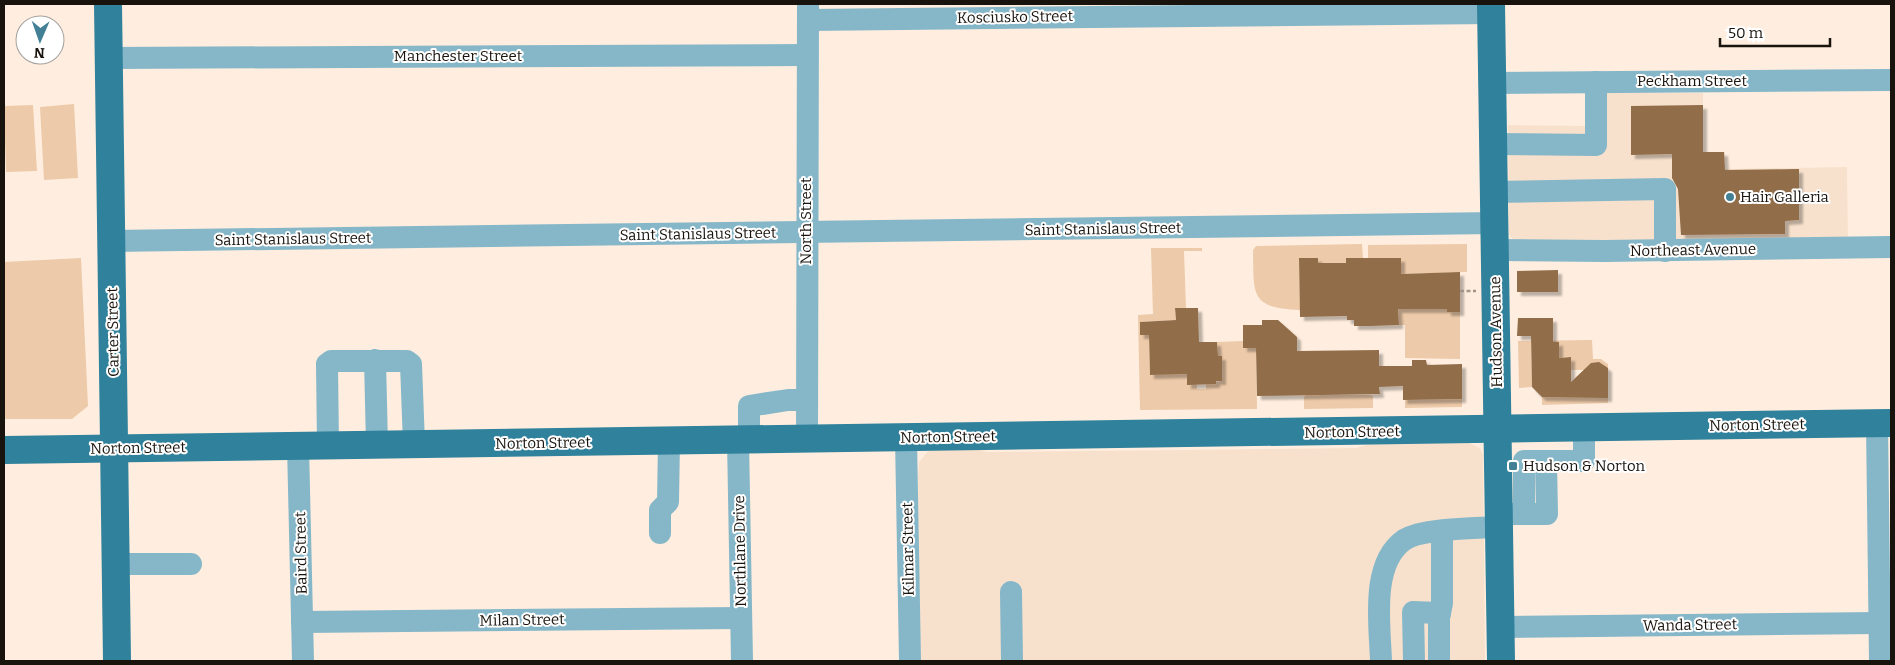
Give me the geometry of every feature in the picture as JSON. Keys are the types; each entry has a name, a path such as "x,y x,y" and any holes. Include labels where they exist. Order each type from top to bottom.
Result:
{"main road":[{"name":"Carter Street","path":"108,4 116,448 117,661"},
{"name":"Hudson Avenue","path":"1491,8 1498,430 1508,518 1501,626 1501,661"},
{"name":"Norton Street","path":"4,450 1584,429 1884,423"}],"street":[{"name":"Kosciusko Street","path":"808,12 1491,8"},
{"name":"North Street","path":"808,12 806,233 808,439"},
{"name":"Manchester Street","path":"109,58 807,55"},
{"name":"Peckham Street","path":"1492,83 1891,80"},
{"path":"1493,144 1596,145 1596,82"},
{"path":"1494,192 1665,189 1665,251"},
{"name":"Saint Stanislaus Street","path":"111,240 806,233 1495,223"},
{"name":"Northeast Avenue","path":"1495,250 1665,251 1891,247"},
{"path":"328,445 327,364 331,361 376,360 407,361 411,364 414,444"},
{"path":"376,360 377,445"},
{"name":"Northlane Drive","path":"742,661 744,440 748,406 788,400 807,400"},
{"path":"1880,661 1884,423"},
{"path":"1381,661 1380,588 1384,569 1405,540 1508,518 1546,514 1546,461 1584,462 1584,429"},
{"name":"Kilmar Street","path":"906,438 910,661"},
{"path":"660,533 660,510 668,502 669,441"},
{"name":"Baird Street","path":"298,446 303,661"},
{"path":"1439,661 1442,603 1442,531"},
{"path":"117,564 191,564"},
{"path":"1011,592 1012,661"},
{"path":"1414,661 1413,612 1440,613"},
{"name":"Milan Street","path":"302,622 742,618"},
{"name":"Wanda Street","path":"1501,626 1880,623"}],"path":[{"path":"1460,291 1476,291"}],"shaded area":[{"path":"1588,93 1703,93 1703,152 1725,152 1725,169 1847,167 1848,242 1513,240 1509,234 1508,125 1588,126"},
{"path":"74,104 78,178 44,180 40,107"},
{"path":"33,105 37,171 6,172 4,106"},
{"path":"1362,244 1363,258 1346,271 1328,263 1318,263 1318,258 1299,258 1300,310 1271,306 1263,302 1258,296 1254,278 1253,250 1256,246"},
{"path":"1467,244 1467,272 1401,274 1401,258 1368,258 1368,245"},
{"path":"1151,248 1202,248 1202,251 1184,251 1186,308 1175,308 1176,320 1140,322 1140,335 1149,335 1150,375 1187,373 1187,384 1197,384 1197,389 1206,389 1206,384 1222,381 1222,356 1218,356 1217,342 1243,341 1244,348 1256,348 1257,409 1140,410 1138,315 1153,314"},
{"path":"81,258 88,406 72,419 4,419 4,262"},
{"path":"1398,309 1447,309 1447,312 1460,312 1460,359 1405,358 1405,325 1399,325"},
{"path":"1592,340 1593,359 1601,359 1608,364 1608,370 1571,370 1571,357 1559,358 1559,342 1531,343 1532,387 1519,388 1518,341"},
{"path":"1306,395 1370,395 1373,396 1373,408 1304,409 1304,397"},
{"path":"1542,397 1608,397 1608,403 1542,405"},
{"path":"1462,399 1462,407 1405,408 1405,400"},
{"path":"1467,442 1480,448 1483,455 1485,661 920,661 918,474 919,462 930,449 971,447 987,452 1356,448 1373,443"}],"building":[{"path":"1703,105 1703,152 1724,152 1725,170 1799,169 1799,220 1785,221 1785,234 1681,235 1678,189 1672,178 1672,154 1631,155 1631,106"},
{"path":"1299,258 1318,258 1318,263 1346,263 1346,258 1401,258 1401,274 1460,272 1460,312 1447,312 1447,309 1398,309 1399,325 1370,326 1354,326 1354,320 1347,320 1347,316 1300,317"},
{"path":"1558,270 1558,292 1517,292 1517,271"},
{"path":"1175,308 1198,308 1199,342 1217,342 1218,356 1222,356 1222,381 1216,381 1216,384 1187,385 1187,374 1150,375 1149,335 1140,335 1140,322 1176,320"},
{"path":"1518,318 1553,318 1553,342 1559,342 1559,358 1571,357 1571,382 1591,363 1599,362 1608,368 1608,398 1542,397 1532,387 1531,336 1517,336"},
{"path":"1262,320 1278,320 1297,337 1297,351 1379,350 1379,366 1412,366 1412,360 1426,360 1427,365 1462,364 1462,399 1403,400 1403,386 1379,387 1380,394 1257,396 1256,348 1243,348 1243,325 1262,325"}],"place":[{"name":"Hair Galleria","path":"1730,197"},
{"name":"Hudson & Norton","path":"1513,466"}]}
